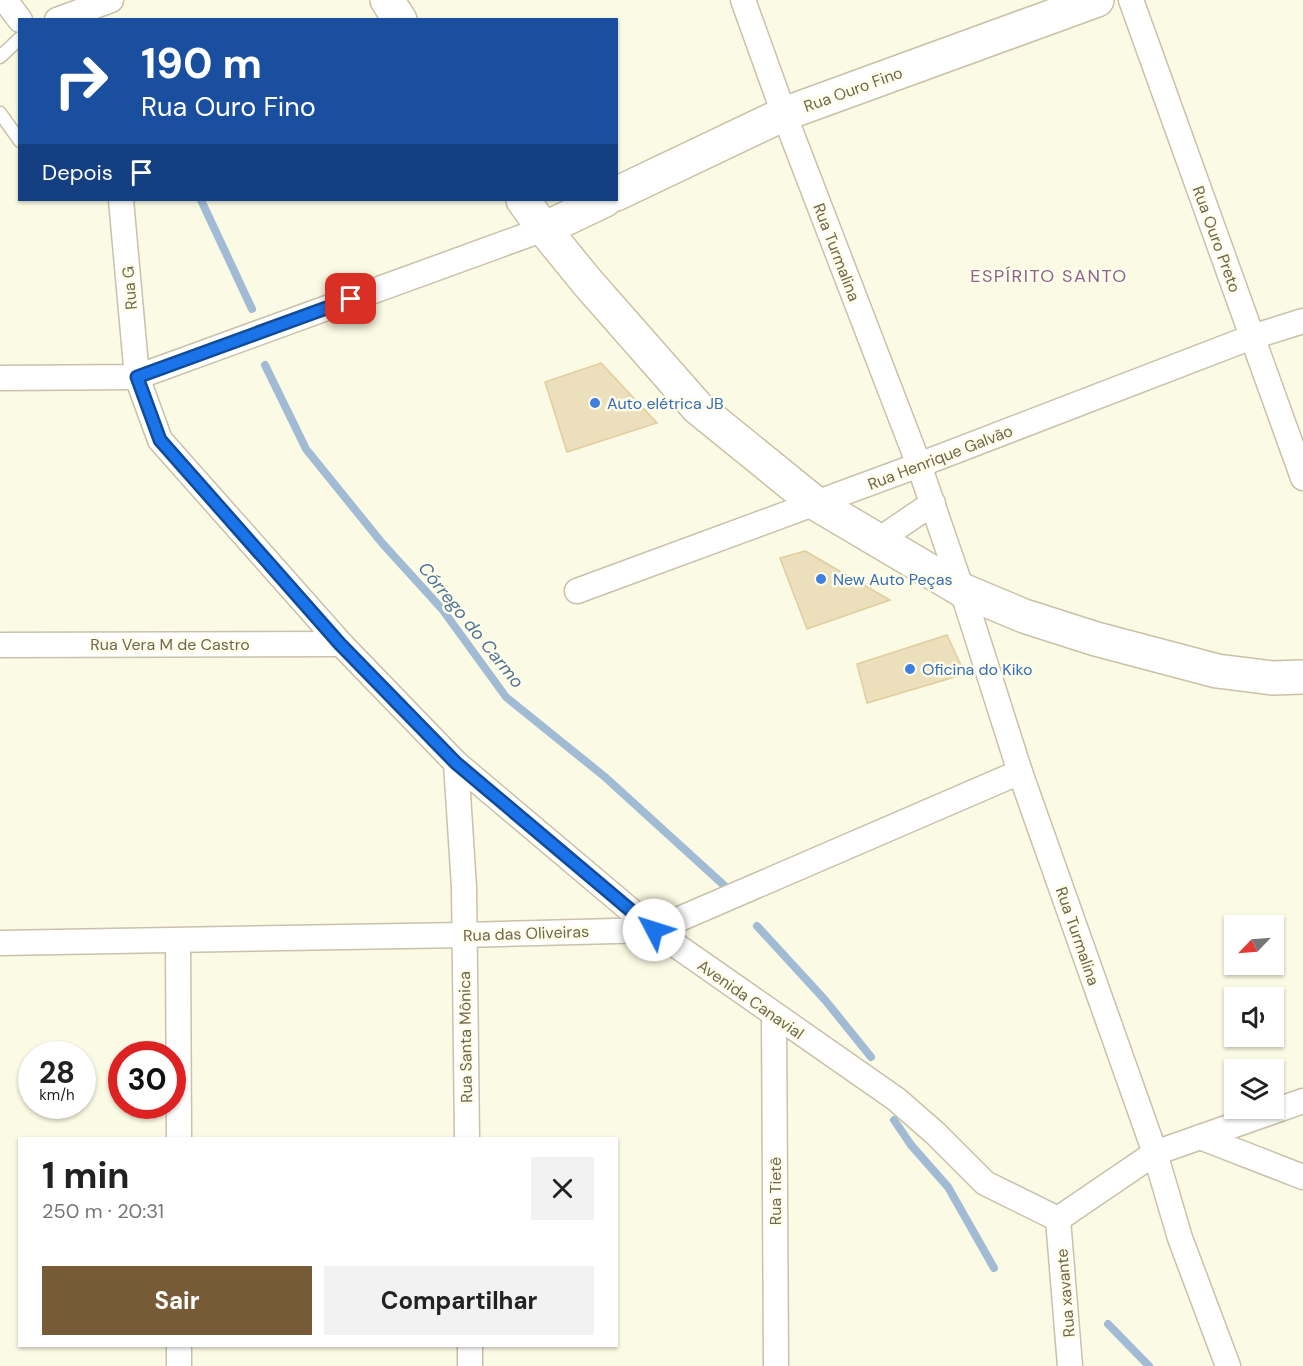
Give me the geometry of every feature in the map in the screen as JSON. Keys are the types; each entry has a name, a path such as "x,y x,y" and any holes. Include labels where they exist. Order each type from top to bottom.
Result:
{"main road":[{"path":"387,0 399,18"},
{"name":"Rua Ouro Fino","path":"618,193 784,114 1097,0"},
{"path":"524,201 588,283 698,408 815,503 877,541 963,590 1034,619 1096,639 1217,671 1272,678 1303,678"},
{"path":"544,229 604,201"}],"street":[{"path":"5,0 18,18"},
{"path":"62,18 111,0"},
{"name":"Rua Turmalina","path":"743,0 784,114 933,503 1020,772 1155,1153 1180,1238 1228,1366"},
{"name":"Rua Ouro Preto","path":"1131,0 1303,478"},
{"name":"Rua G","path":"121,201 137,377"},
{"path":"0,378 137,377 544,229"},
{"name":"Rua Henrique Galvão","path":"577,591 919,465 1252,337 1303,321"},
{"name":"Avenida Canavial","path":"137,377 160,440 340,644 456,763 654,930 896,1099 935,1133 985,1183 1058,1219"},
{"path":"877,541 933,503"},
{"name":"Rua Vera M de Castro","path":"0,645 340,644"},
{"name":"Rua Santa Mônica","path":"456,763 464,887 466,1137"},
{"name":"Rua das Oliveiras","path":"0,943 654,930 1020,772"},
{"path":"178,941 179,1137"},
{"name":"Rua Tietê","path":"774,1015 776,1366"},
{"path":"1058,1219 1155,1153 1303,1101"},
{"path":"1200,1137 1303,1178"},
{"name":"Rua xavante","path":"1058,1219 1073,1360"},
{"path":"179,1347 179,1366"},
{"path":"470,1347 470,1366"}],"lane":[{"path":"0,57 18,40"},
{"path":"0,113 18,138"}],"building":[{"name":"Auto elétrica JB","path":"601,363 657,423 567,452 545,382"},
{"name":"New Auto Peças","path":"805,551 890,600 807,629 780,558"},
{"name":"Oficina do Kiko","path":"947,635 965,674 867,703 857,664"}],"waterway":[{"name":"Córrego do Carmo","path":"201,201 252,309"},
{"name":"Córrego do Carmo","path":"265,365 306,449 382,543 442,609 506,697 605,777 727,888"},
{"name":"Córrego do Carmo","path":"757,926 825,1000 871,1057"},
{"name":"Córrego do Carmo","path":"894,1120 911,1145 948,1187 994,1268"},
{"name":"Córrego do Carmo","path":"1108,1324 1149,1366"}],"place":[{"name":"Auto elétrica JB","path":"595,403"},
{"name":"New Auto Peças","path":"821,579"},
{"name":"Oficina do Kiko","path":"910,669"}],"district":[{"name":"ESPÍRITO SANTO","path":"1049,276"}],"route":[{"path":"351,299 137,377 160,440 340,644 456,763 654,930"}]}
